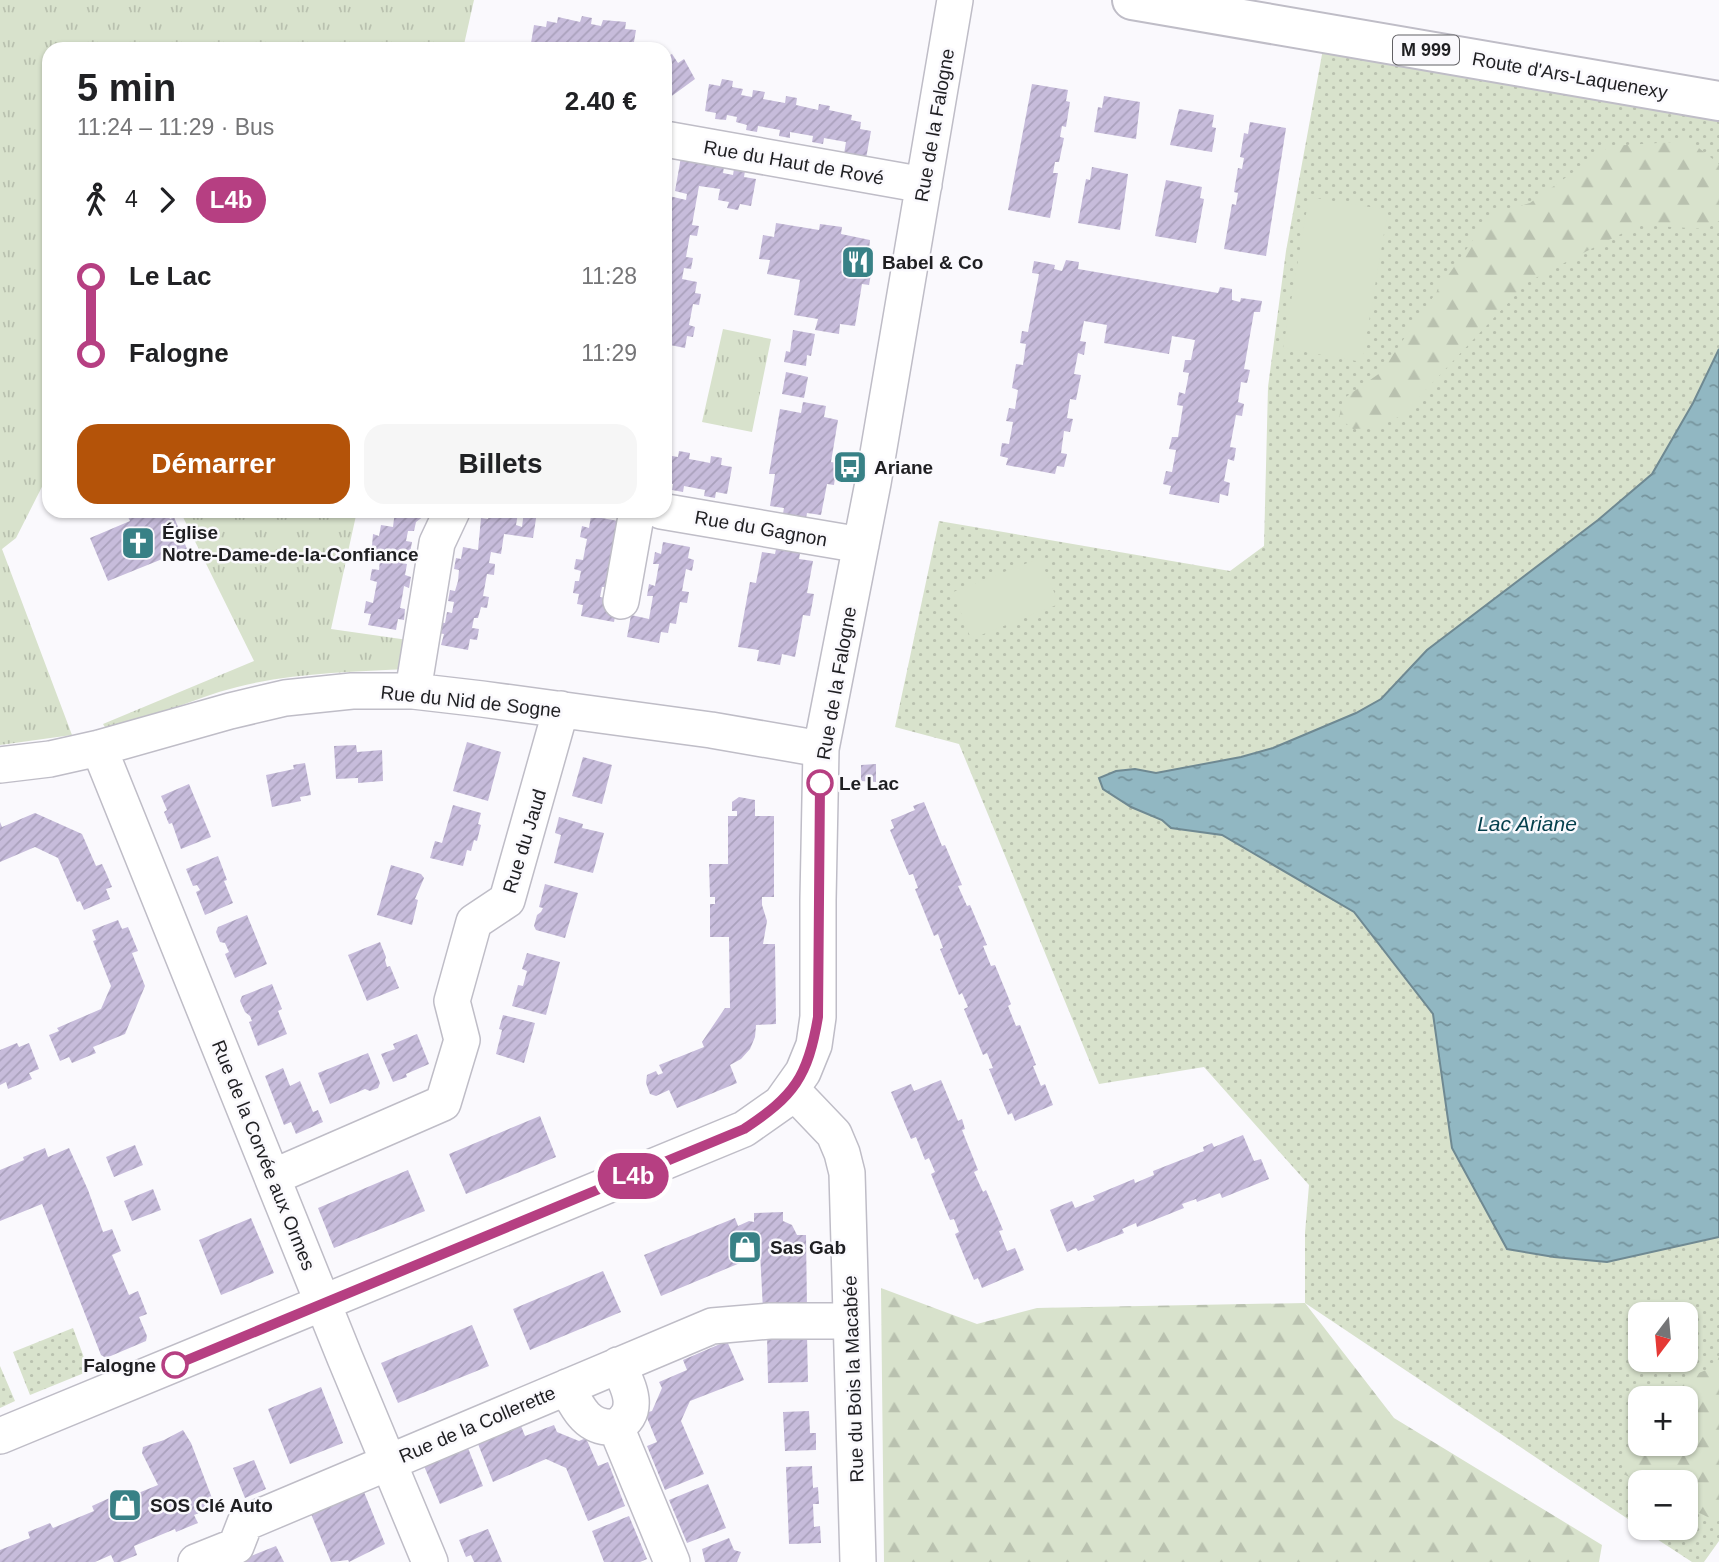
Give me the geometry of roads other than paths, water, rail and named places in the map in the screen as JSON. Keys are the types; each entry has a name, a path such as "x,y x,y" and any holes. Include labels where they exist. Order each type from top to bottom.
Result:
{"main road":[{"name":"Route d'Ars-Laquenexy","path":"1132,0 1719,101"}],"street":[{"name":"Rue de la Falogne","path":"0,1436 744,1129 781,1103 792,1090 814,1045 818,1017 821,749 903,316 955,0"},
{"name":"Rue du Haut de Rové","path":"672,140 924,185"},
{"name":"Rue du Gagnon","path":"672,513 861,545"},
{"path":"412,691 437,543 449,518"},
{"path":"621,601 636,518"},
{"name":"Rue du Nid de Sogne","path":"0,765 50,759 99,748 285,698 352,691 412,691 561,709 821,749"},
{"name":"Rue du Jaud","path":"273,1177 443,1103 462,1040 452,1001 474,922 507,900 561,709"},
{"name":"Rue de la Corvée aux Ormes","path":"99,748 387,1462 430,1562"},
{"name":"Rue du Bois la Macabée","path":"792,1090 834,1134 847,1173 858,1562"},
{"name":"Rue de la Collerette","path":"196,1562 236,1546 245,1523 712,1326 770,1321 850,1321"},
{"path":"618,1365 630,1390 632,1406 628,1416 616,1427 673,1562"},
{"name":"Rue de la Collerette","path":"567,1387 579,1411 589,1421 600,1426 616,1427"}],"water":[{"name":"Lac Ariane","path":"1719,349 1719,1237 1607,1262 1507,1249 1452,1148 1433,1014 1354,912 1222,835 1171,828 1162,820 1131,807 1103,789 1099,778 1116,771 1135,769 1156,773 1241,757 1273,748 1356,713 1381,699 1427,650 1598,520 1652,474 1693,403"}],"place":[{"name":"Babel & Co","path":"858,262"},
{"name":"Ariane","path":"850,467"},
{"name":"Église Notre-Dame-de-la-Confiance","path":"138,543"},
{"name":"Le Lac","path":"820,783"},
{"name":"Sas Gab","path":"745,1247"},
{"name":"Falogne","path":"175,1365"},
{"name":"SOS Clé Auto","path":"125,1505"}]}
